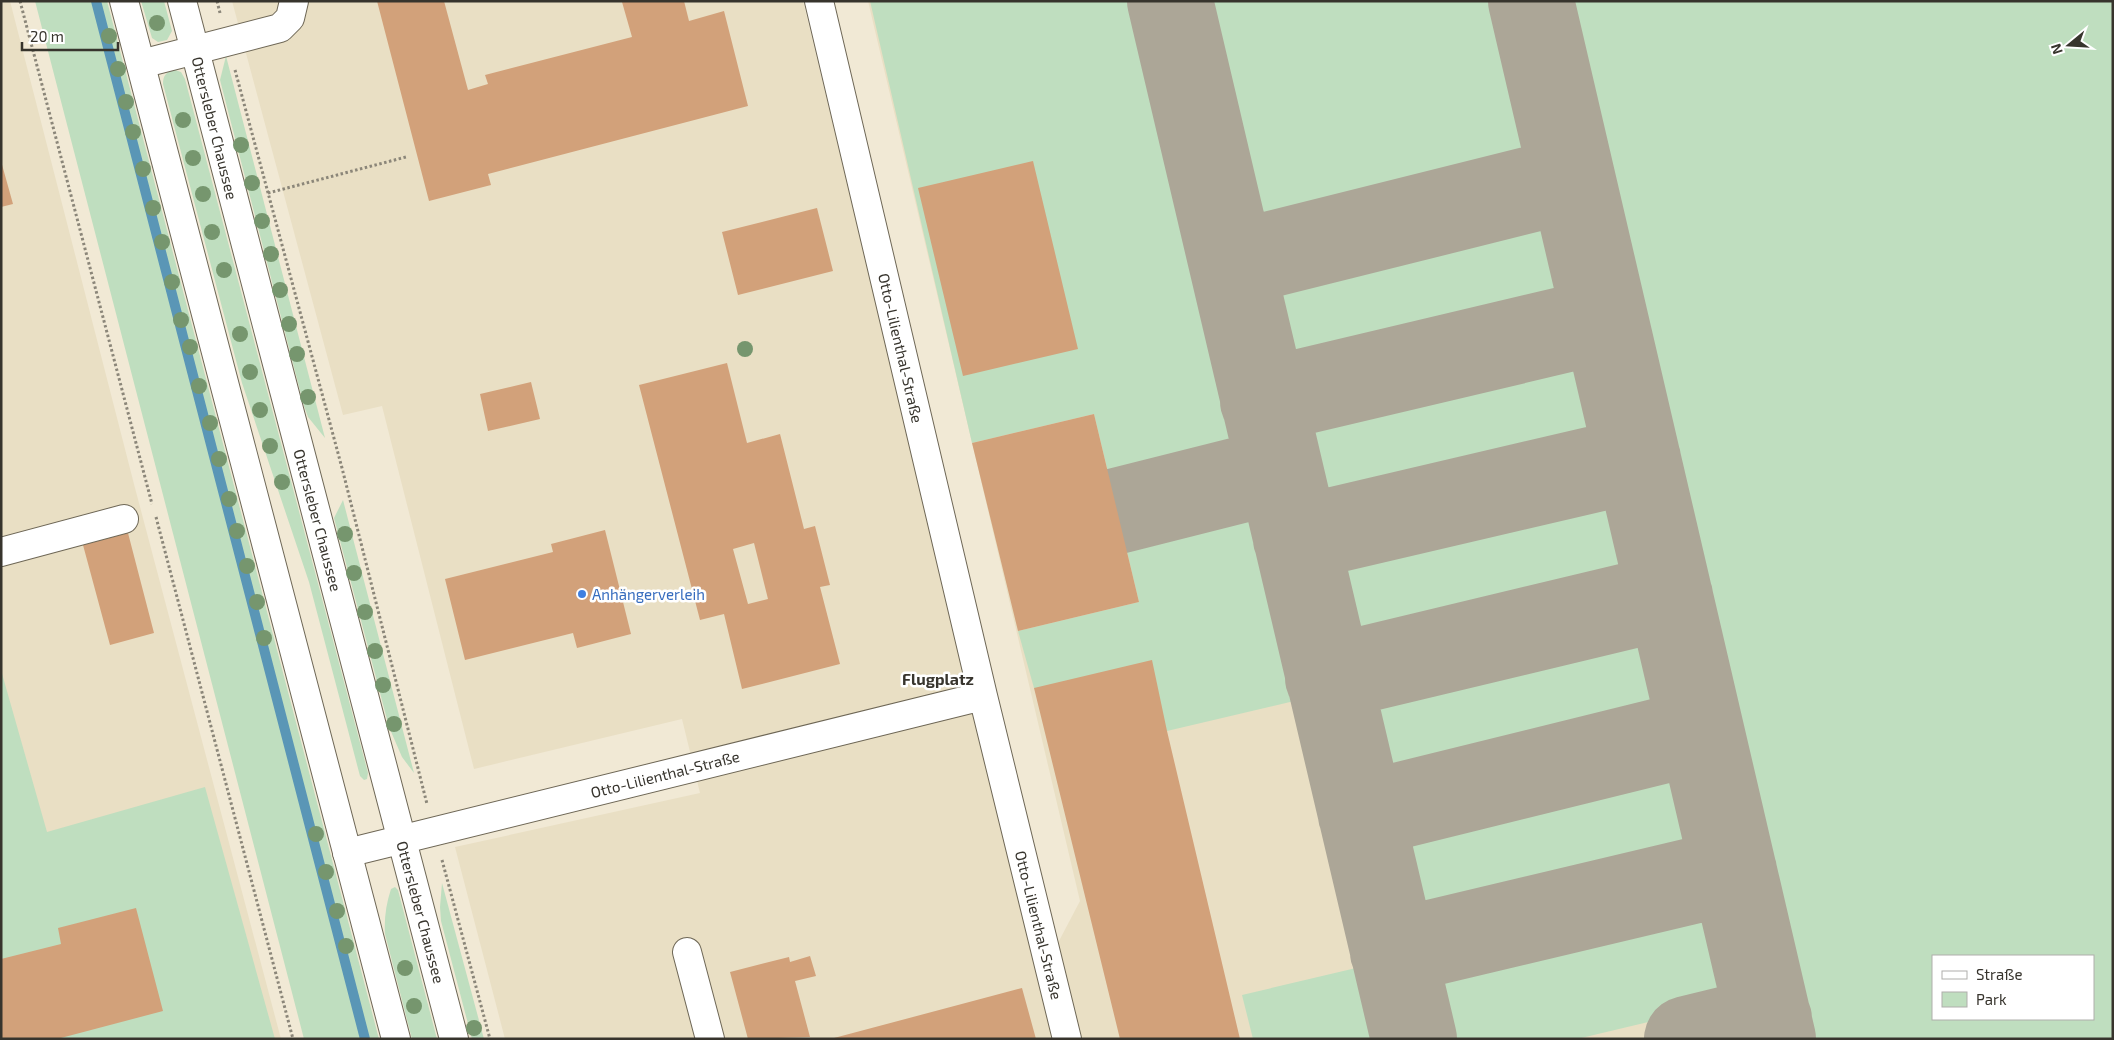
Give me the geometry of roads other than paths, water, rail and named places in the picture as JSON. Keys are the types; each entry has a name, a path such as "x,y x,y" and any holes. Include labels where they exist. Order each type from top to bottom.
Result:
{"main road":[{"path":"124,1 396,1039"},
{"name":"Ottersleber Chaussee","path":"182,1 454,1039"},
{"path":"141,64 284,26 290,18 294,1"},
{"name":"Otto-Lilienthal-Straße","path":"819,1 1066,1039"},
{"path":"1,552 124,519"},
{"name":"Otto-Lilienthal-Straße","path":"347,853 983,696"},
{"path":"687,952 710,1039"}],"waterway":[{"path":"96,1 365,1039"}],"place":[{"name":"Anhängerverleih","path":"582,594"}],"district":[{"name":"Flugplatz","path":"938,678"}]}
